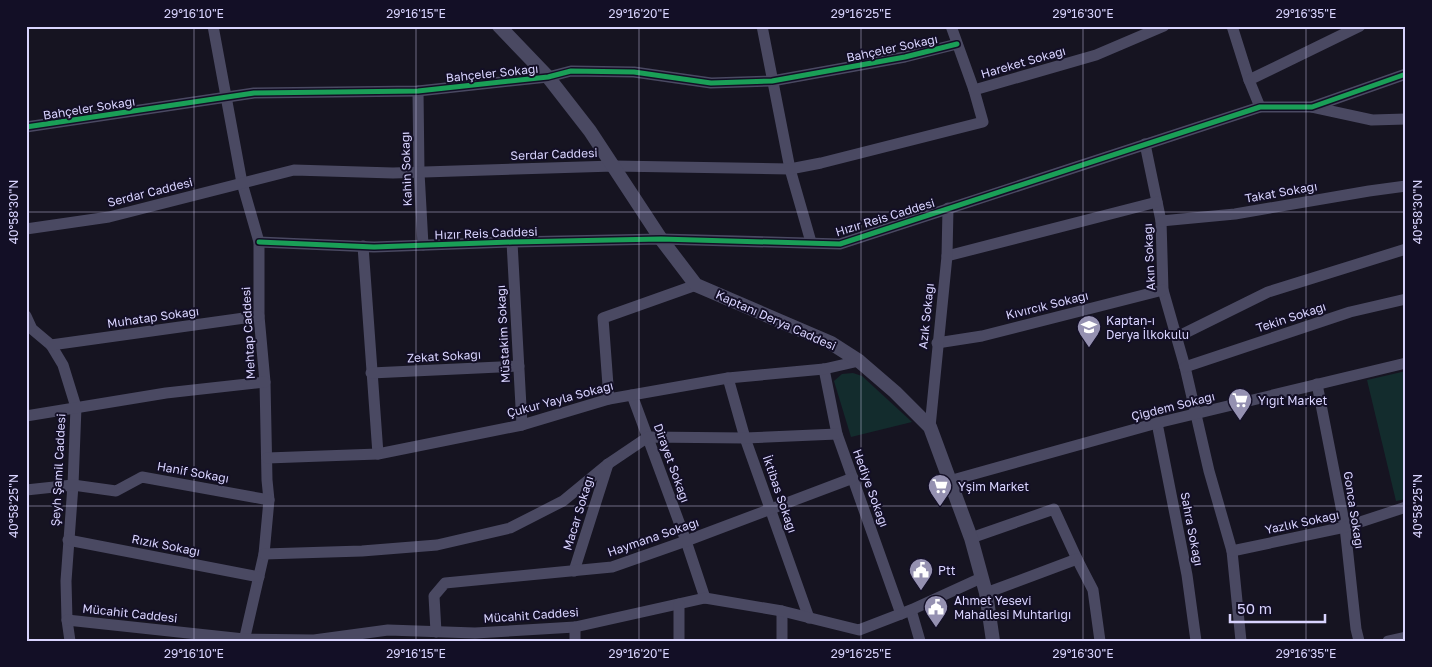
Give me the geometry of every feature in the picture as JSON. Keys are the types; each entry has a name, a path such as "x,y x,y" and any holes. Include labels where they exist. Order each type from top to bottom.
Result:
{"street":[{"name":"Mehtap Caddesi","path":"213,26 242,183 259,242 259,316 265,382 269,500 264,554 244,640"},
{"name":"Kaptanı Derya Caddesi","path":"499,26 548,78 590,131 661,239 696,285 831,343 859,362 895,392 930,427 971,538 986,593 993,641"},
{"path":"762,26 790,168 811,242"},
{"name":"Serdar Caddesi","path":"26,229 109,217 294,170 393,173 614,166 790,168 821,163 982,122 974,90 951,26"},
{"name":"Hareket Sokağı","path":"974,90 1096,56 1164,26"},
{"path":"1232,26 1249,80 1260,107"},
{"path":"1249,80 1360,26"},
{"name":"Bahçeler Sokağı","path":"26,127 254,93 418,91 548,78 571,71 634,72 711,82 772,82 905,57 957,44"},
{"name":"Hızır Reis Caddesi","path":"259,242 363,246 661,239 840,244 1260,107 1312,107 1406,74"},
{"name":"Kahin Sokağı","path":"418,91 419,172 423,245"},
{"path":"1312,107 1372,120 1406,119"},
{"name":"Akın Sokağı","path":"1145,144 1161,221 1163,290 1185,367 1209,471 1232,551 1241,641"},
{"name":"Takat Sokağı","path":"1161,221 1235,214 1369,190 1406,186"},
{"path":"947,256 1157,202"},
{"name":"Azık Sokağı","path":"930,427 947,256 948,208"},
{"name":"Müstakim Sokağı","path":"512,242 522,425"},
{"path":"363,246 378,454"},
{"path":"1177,337 1268,292 1406,249"},
{"path":"609,399 603,318 696,285"},
{"name":"Kıvırcık Sokağı","path":"937,343 982,336 1163,290"},
{"name":"Tekin Sokağı","path":"1185,367 1350,312 1406,299"},
{"name":"Şeyh Şamil Caddesi","path":"26,316 29,330 51,345 63,365 76,407 66,581 67,620 70,641"},
{"name":"Muhatap Sokağı","path":"51,345 259,316"},
{"name":"Çukur Yayla Sokağı","path":"267,458 378,454 522,425 609,399 728,378 824,369 859,362"},
{"name":"Çiğdem Sokağı","path":"949,481 1157,423 1406,363"},
{"name":"Zekat Sokağı","path":"371,373 519,366"},
{"name":"Hediye Sokağı","path":"824,369 837,434 906,612 920,641"},
{"name":"İktibas Sokağı","path":"728,378 745,438 809,618"},
{"path":"26,416 166,393 265,382"},
{"name":"Gonca Sokağı","path":"1317,384 1345,527 1359,641"},
{"name":"Dirayet Sokağı","path":"632,395 705,598"},
{"name":"Sahra Sokağı","path":"1157,423 1187,575 1196,641"},
{"path":"264,554 362,551 437,545 510,528 563,501 608,464 648,437 745,438 837,434"},
{"name":"Macar Sokağı","path":"574,571 608,464"},
{"name":"Hanif Sokağı","path":"26,490 72,486 116,491 142,477 269,500"},
{"name":"Haymana Sokağı","path":"436,632 434,596 445,583 612,567 853,478"},
{"name":"Yazlık Sokağı","path":"1232,551 1345,527 1406,507"},
{"path":"971,538 1054,508 1093,590 1100,641"},
{"name":"Rızık Sokağı","path":"68,540 259,577"},
{"path":"986,593 1077,559"},
{"name":"Mücahit Caddesi","path":"67,620 244,640 314,640 370,636 388,630 436,632 475,637 575,627 705,598 782,611 859,630 906,612 981,578"},
{"path":"679,641 680,604"},
{"path":"782,611 782,641"},
{"path":"575,627 575,641"},
{"path":"1388,641 1406,637"}],"green space":[{"path":"1406,371 1406,499 1396,501 1367,380"},
{"path":"853,373 862,376 912,422 851,437 834,381 842,374"}],"cycle path":[{"path":"26,127 254,93 418,91 548,77 571,71 634,72 711,83 772,81 905,57 957,44"},
{"path":"259,242 374,247 661,239 840,244 1260,107 1312,107 1406,74"}],"place":[{"name":"Kaptan-ı Derya İlkokulu","path":"1089,348"},
{"name":"Yığıt Market","path":"1240,421"},
{"name":"Yşim Market","path":"940,507"},
{"name":"Ptt","path":"921,591"},
{"name":"Ahmet Yesevi Mahallesi Muhtarlığı","path":"936,628"}]}
